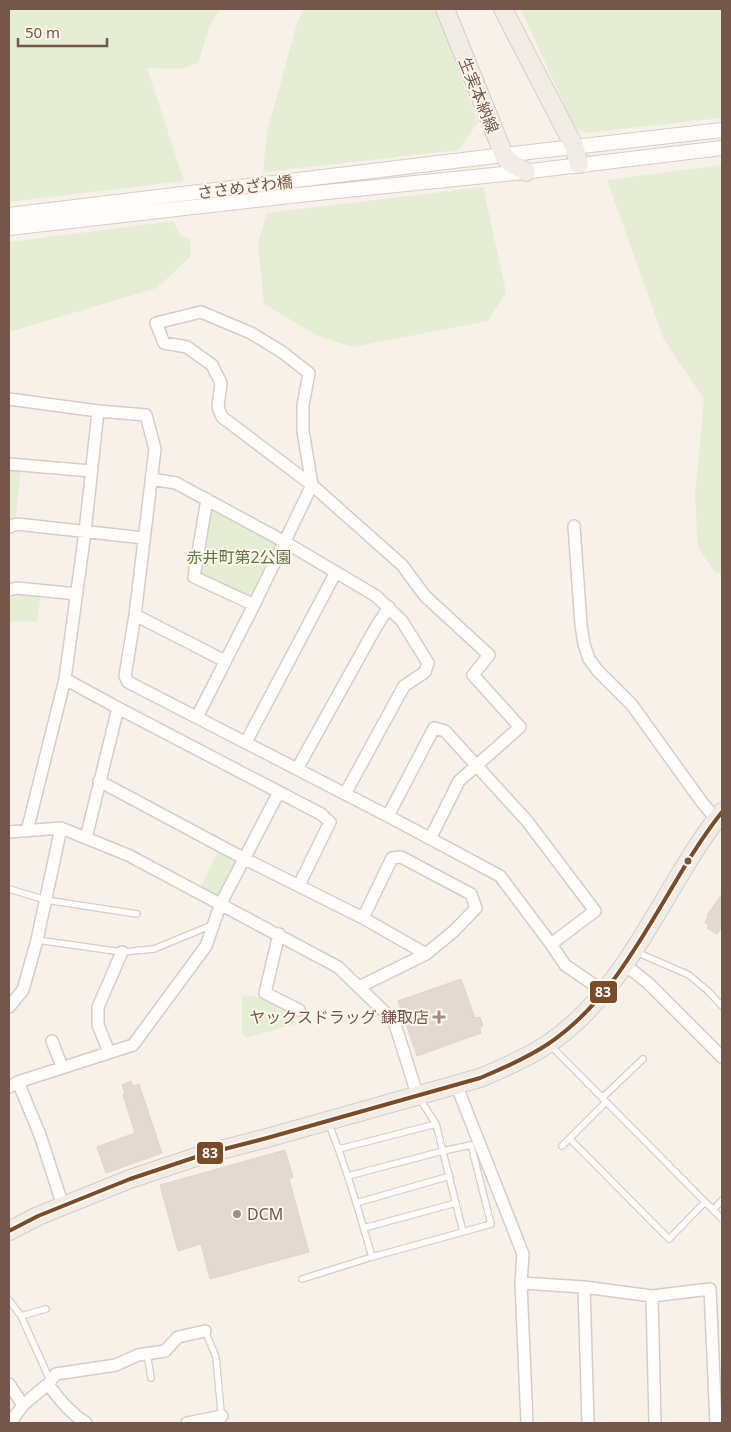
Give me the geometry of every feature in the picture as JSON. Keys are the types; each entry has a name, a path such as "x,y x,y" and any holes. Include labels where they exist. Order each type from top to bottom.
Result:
{"main road":[{"name":"生実本納線","path":"445,9 504,154 508,160 526,172"},
{"path":"503,9 574,146 579,164"},
{"path":"9,1231 63,1206 130,1179 205,1154 480,1078 507,1067 548,1043 583,1014 603,991 628,957 701,840 719,816"}],"street":[{"name":"ささめざわ橋","path":"174,202 317,177 722,130"},
{"name":"ささめざわ橋","path":"174,202 318,192 526,172 722,148"},
{"path":"9,214 174,202"},
{"path":"9,228 174,202"},
{"path":"197,717 312,485 303,431 303,405 309,373 282,352 251,333 201,312 156,324 164,342 187,347 212,364 221,383 218,406 222,417 312,485 402,565 424,596 489,655 473,675 520,727 459,781 430,839"},
{"path":"9,399 146,416 155,449 135,615 125,676 128,682 500,876 565,964 603,991"},
{"path":"28,831 65,680 85,532 98,411"},
{"path":"9,464 91,471"},
{"path":"151,479 176,482 285,542 376,596 402,621 428,663 425,672 404,686 345,794"},
{"path":"207,499 194,577 254,605"},
{"path":"9,527 17,524 144,538"},
{"path":"574,526 580,625 589,659 598,671 632,705 700,801 719,816"},
{"path":"246,742 336,572"},
{"path":"9,590 17,588 77,594"},
{"path":"297,769 389,608"},
{"path":"135,615 225,661"},
{"path":"65,680 321,814 330,822 299,885"},
{"path":"86,838 118,708"},
{"path":"388,816 434,728 445,731 478,765 527,822 595,911 551,944"},
{"path":"99,781 245,859 363,918 426,954"},
{"path":"63,1206 40,1135 13,1084 133,1045 206,946 221,903 279,792"},
{"path":"9,1007 23,990 37,940 61,828"},
{"path":"9,832 61,828 128,855 338,966 394,1021 417,1094"},
{"path":"360,988 426,954 454,931 476,908 471,894 401,857 392,858 363,918"},
{"path":"279,934 265,993 298,1010"},
{"path":"109,1052 98,1024 98,1007 122,952"},
{"path":"628,957 648,983 722,1057"},
{"path":"52,1041 62,1068"},
{"path":"456,1084 523,1254 521,1283 526,1423"},
{"path":"521,1283 584,1287 652,1296 710,1290 718,1381 716,1423"},
{"path":"584,1287 588,1423"},
{"path":"652,1296 655,1423"},
{"path":"10,1423 23,1405 56,1374 116,1364 138,1355 165,1351 178,1337 204,1331"},
{"path":"49,1382 61,1402 76,1418 86,1423"},
{"path":"9,1384 23,1405"},
{"path":"187,1423 222,1420"}],"lane":[{"path":"9,889 46,900 137,914"},
{"path":"37,940 122,952 154,949 214,924"},
{"path":"628,957 689,975 722,1006"},
{"path":"548,1043 722,1219"},
{"path":"562,1146 643,1059"},
{"path":"417,1094 436,1124 463,1232"},
{"path":"327,1121 348,1176 372,1257"},
{"path":"339,1149 436,1124"},
{"path":"570,1139 668,1239 706,1202"},
{"path":"302,1279 372,1257 491,1224 471,1146 443,1151 348,1176"},
{"path":"356,1202 450,1176"},
{"path":"713,1210 722,1200"},
{"path":"364,1228 456,1204"},
{"path":"9,1300 21,1316 49,1382"},
{"path":"21,1316 46,1309"},
{"path":"204,1331 216,1357 222,1420"},
{"path":"146,1353 151,1378"}],"green space":[{"path":"9,9 220,9 210,25 198,63 181,69 147,68 184,181 9,202"},
{"path":"304,9 435,9 478,122 459,150 263,172 267,132 297,23"},
{"path":"521,9 722,9 722,118 585,133 574,127"},
{"path":"722,165 722,574 715,572 698,548 695,496 704,399 664,340 607,180"},
{"path":"483,187 506,292 488,321 352,347 318,336 264,304 258,244 267,213"},
{"path":"173,221 181,236 190,239 191,256 157,288 9,332 9,242"},
{"path":"9,469 21,469 16,519 9,522"},
{"name":"赤井町第2公園","path":"213,506 278,544 252,599 201,573 208,508"},
{"path":"9,594 41,594 37,622 15,621 9,624"},
{"path":"219,849 238,862 222,893 216,895 200,888"},
{"path":"242,995 258,997 287,1009 291,1020 299,1023 246,1038 242,1033"}],"building":[{"path":"722,894 722,926 717,934 707,928 709,925 705,923 707,915"},
{"name":"ヤックスドラッグ 鎌取店","path":"461,979 475,1018 480,1017 483,1026 480,1028 481,1033 417,1056 398,1001"},
{"path":"131,1081 133,1086 139,1084 162,1153 106,1173 97,1147 135,1133 123,1095 125,1094 122,1085"},
{"path":"285,1150 293,1177 289,1179 309,1252 210,1279 201,1244 178,1251 160,1185"}],"transit line":[{"name":"83","path":"9,1231 38,1216 130,1179 205,1154 480,1078 540,1049 577,1021 624,966 681,872 722,812"}],"place":[{"name":"ヤックスドラッグ 鎌取店","path":"439,1017"},
{"name":"DCM","path":"237,1214"}]}
